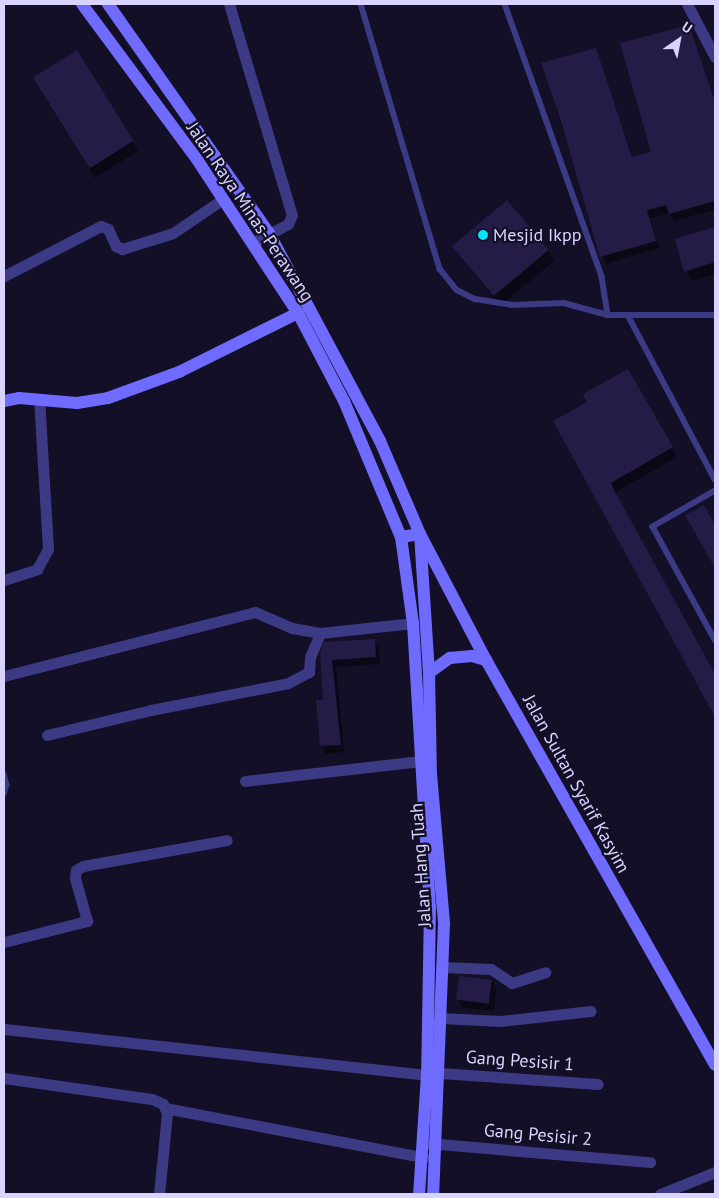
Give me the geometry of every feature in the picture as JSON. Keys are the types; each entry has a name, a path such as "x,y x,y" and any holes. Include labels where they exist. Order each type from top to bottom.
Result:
{"main road":[{"name":"Jalan Raya Minas-Perawang","path":"82,4 223,199 244,233 254,242 298,313 344,401 401,537"},
{"name":"Jalan Raya Minas-Perawang","path":"108,4 269,233 398,477 420,534"},
{"path":"4,401 38,399 77,403 116,395 179,372 298,313"},
{"path":"401,537 420,534"},
{"name":"Jalan Hang Tuah","path":"420,534 429,672 431,774 444,924 440,1074 433,1194"},
{"name":"Jalan Sultan Syarif Kasyim","path":"420,534 486,660 715,1065"},
{"name":"Jalan Hang Tuah","path":"401,537 412,623 430,908 423,1157 418,1194"},
{"path":"429,672 450,658 472,656 486,660"}],"street":[{"path":"229,4 292,214 288,224 254,242"},
{"path":"687,4 715,57"},
{"path":"4,276 100,226 108,228 116,246 122,250 173,233 223,199"},
{"path":"4,580 37,568 48,549 38,399"},
{"path":"4,676 255,612 292,628 320,633 412,623"},
{"path":"46,735 288,683 309,672 310,657 320,633"},
{"path":"245,782 421,761"},
{"path":"4,942 87,921 75,878 76,870 83,866 227,840"},
{"path":"443,967 492,969 512,983 545,972"},
{"path":"441,1018 491,1021 590,1011"},
{"path":"4,1029 426,1075"},
{"name":"Gang Pesisir 1","path":"440,1074 598,1084"},
{"path":"4,1078 152,1099 165,1108 423,1157"},
{"path":"159,1194 165,1108"},
{"name":"Gang Pesisir 2","path":"423,1142 650,1162"},
{"path":"660,1194 715,1172"}],"lane":[{"path":"361,4 440,269 457,290 475,299 511,305 564,303 608,315 715,314"},
{"path":"505,4 602,277 608,315"},
{"path":"628,314 715,479"},
{"path":"715,491 653,527 715,640"},
{"path":"4,774 7,785 4,794"}],"building":[{"path":"689,25 715,102 715,201 669,214 666,205 647,210 656,241 600,257 561,121 541,63 596,48 632,157 651,152 620,43"},
{"path":"77,50 134,141 90,168 33,78"},
{"path":"507,200 549,250 494,296 452,246"},
{"path":"715,227 715,262 684,272 675,239"},
{"path":"628,369 673,447 611,483 715,674 715,717 553,421 587,402 583,394"},
{"path":"704,505 715,525 715,568 685,515"},
{"path":"375,639 376,657 332,660 341,745 320,746 316,700 323,700 320,653 324,642"},
{"path":"459,976 492,980 489,1004 456,1000"}],"place":[{"name":"Mesjid Ikpp","path":"483,235"}]}
